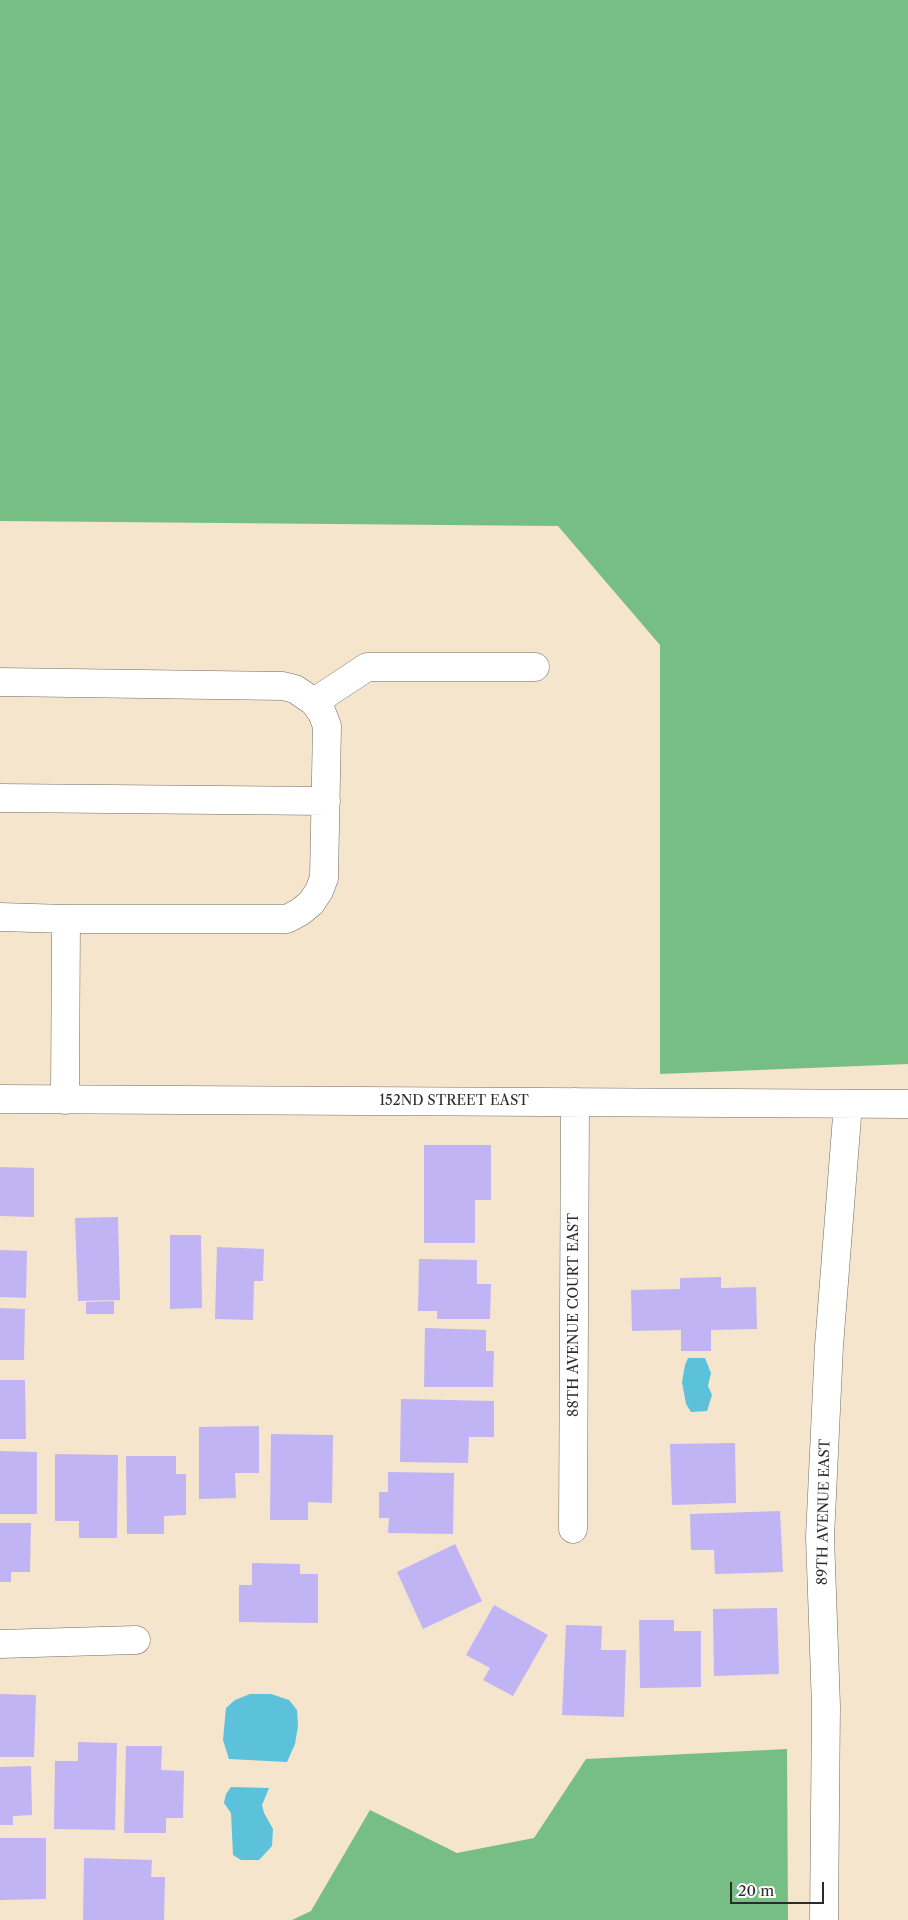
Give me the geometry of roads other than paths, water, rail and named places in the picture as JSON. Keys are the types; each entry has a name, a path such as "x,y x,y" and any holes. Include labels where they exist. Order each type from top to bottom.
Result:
{"street":[{"path":"314,702 367,667 535,667"},
{"path":"0,682 283,686 294,689 314,702 322,713 327,726 324,878 319,891 300,912 287,919 66,919 0,917"},
{"path":"0,798 326,801"},
{"path":"65,1100 66,919"},
{"name":"152ND STREET EAST","path":"0,1099 908,1104"},
{"name":"88TH AVENUE COURT EAST","path":"573,1529 575,1102"},
{"name":"89TH AVENUE EAST","path":"824,1920 826,1706 820,1537 829,1346 848,1104"},
{"path":"0,1644 136,1640"}],"water":[{"path":"688,1358 705,1358 711,1373 708,1386 712,1395 707,1411 691,1412 686,1404 682,1382"},
{"path":"250,1694 271,1694 289,1700 297,1710 298,1726 295,1744 287,1762 229,1759 223,1740 226,1708 235,1700"},
{"path":"231,1787 269,1788 262,1805 264,1813 273,1829 272,1846 259,1860 241,1860 233,1855 231,1813 224,1803 226,1794"}]}
